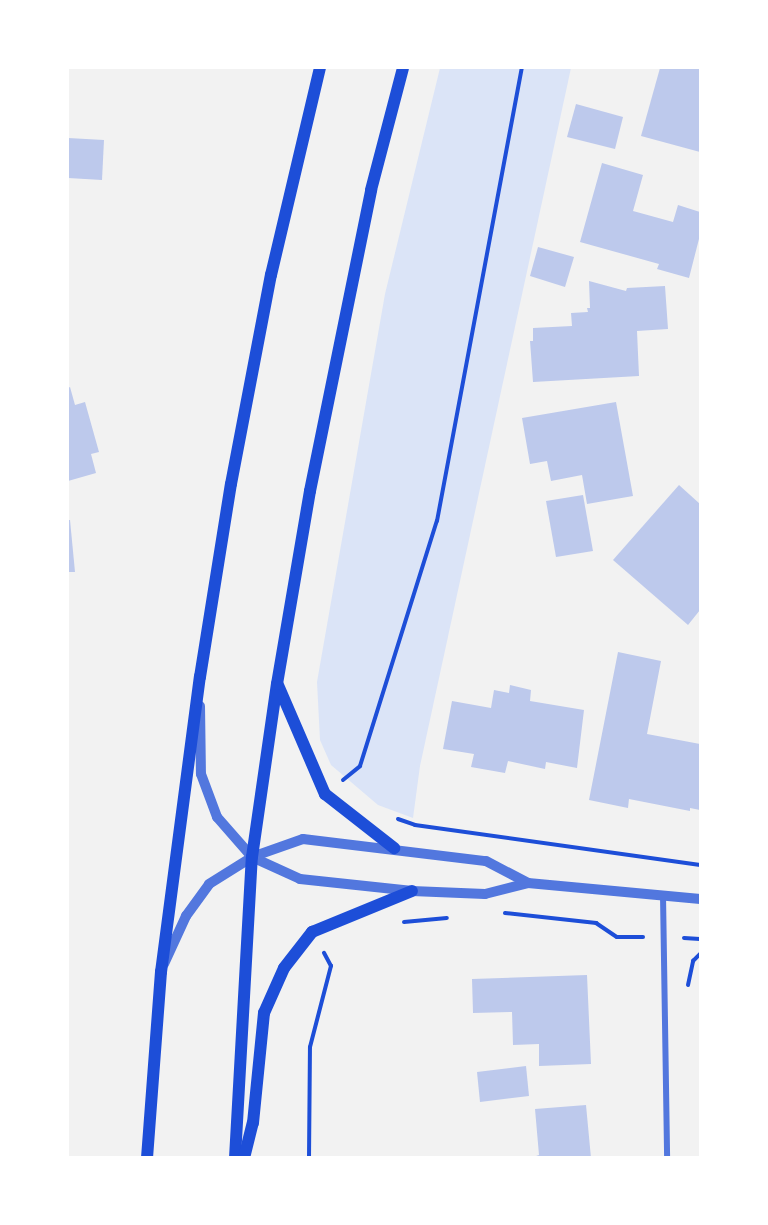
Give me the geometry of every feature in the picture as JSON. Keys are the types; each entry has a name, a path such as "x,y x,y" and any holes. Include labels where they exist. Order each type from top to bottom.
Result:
{"main road":[{"path":"147,1158 160,972 200,677 231,484 271,275 320,68"},
{"path":"235,1158 252,857 277,684 310,491 369,201 403,68"},
{"path":"277,684 325,794 394,848"},
{"path":"244,1158 253,1123 264,1012 284,968 312,932 412,891"}],"street":[{"path":"200,677 201,774 217,817 252,857 300,879 412,891 485,894 528,883 700,899"},
{"path":"160,972 186,915 209,884 252,857 303,839 394,848 486,861 528,883"},
{"path":"663,895 667,1158"}],"path":[{"path":"360,766 437,522 522,68"},
{"path":"343,780 350,787"},
{"path":"394,818 415,825 700,865"},
{"path":"498,913 596,923 617,937"},
{"path":"401,922 455,917"},
{"path":"309,1158 310,1047 331,966"}],"shaded area":[{"path":"440,68 571,68 420,766 413,818 378,805 331,765 320,740 317,682 385,294"}],"building":[{"path":"660,68 700,68 700,152 641,136"},
{"path":"576,104 623,117 615,149 567,137"},
{"path":"68,138 104,140 102,180 68,178"},
{"path":"602,163 643,175 633,211 673,222 678,205 700,212 700,235 689,278 657,269 659,264 580,242"},
{"path":"538,247 574,257 565,287 530,276"},
{"path":"589,281 626,291 627,288 665,286 668,329 637,331 639,376 533,382 530,341 533,341 533,328 572,326 571,313 588,312 587,308 590,308"},
{"path":"70,387 75,405 85,402 99,452 91,454 96,473 68,481 68,388"},
{"path":"616,402 633,496 587,504 582,475 551,481 547,461 530,464 522,418"},
{"path":"679,485 700,504 700,610 688,625 613,560"},
{"path":"583,495 593,551 556,557 546,501"},
{"path":"68,520 70,520 75,572 68,572"},
{"path":"618,652 661,661 647,734 700,744 700,810 690,808 690,811 629,799 628,808 589,800"},
{"path":"510,685 531,690 530,701 584,710 577,768 546,762 545,769 508,761 505,773 471,767 474,754 443,749 452,701 491,708 494,690 509,693"},
{"path":"587,975 591,1064 539,1066 539,1044 513,1045 512,1012 473,1013 472,979"},
{"path":"526,1066 529,1096 480,1102 477,1072"},
{"path":"586,1105 591,1158 530,1158 539,1155 535,1109"}]}
